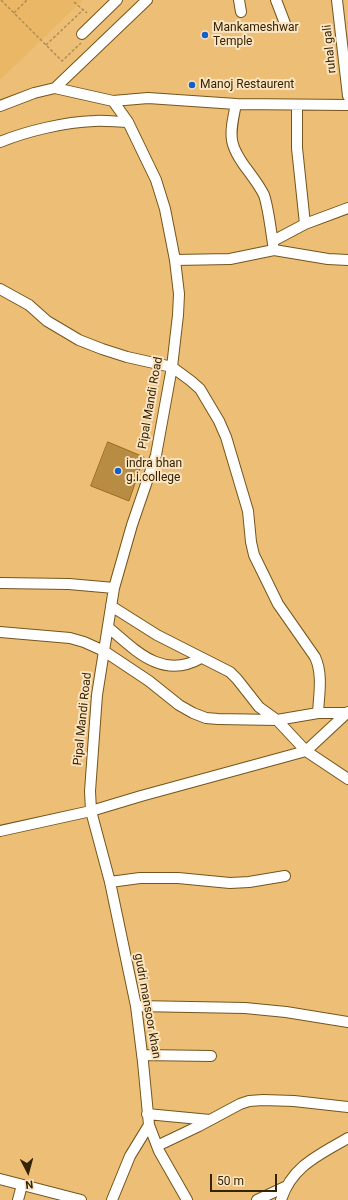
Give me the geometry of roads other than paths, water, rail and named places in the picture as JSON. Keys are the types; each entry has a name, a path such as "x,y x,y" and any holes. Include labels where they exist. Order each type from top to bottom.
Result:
{"street":[{"path":"82,38 117,0"},
{"path":"56,88 147,0"},
{"path":"239,0 241,12"},
{"path":"276,0 286,26"},
{"name":"ruhal gali","path":"337,0 348,96"},
{"path":"0,106 34,93 56,88 113,101 148,98 236,104 348,105"},
{"name":"Pipal Mandi Road","path":"91,811 90,791 97,695 114,588 132,524 156,455 172,367 179,294 175,260 165,210 156,180 128,122 113,101"},
{"path":"236,104 232,122 231,140 235,152 259,186 264,197 274,245"},
{"path":"297,105 297,148 305,224"},
{"path":"0,142 28,133 80,122 128,122"},
{"path":"175,260 230,259 274,245 305,224 348,208"},
{"path":"274,245 328,259 348,260"},
{"path":"0,289 29,305 47,321 79,340 127,357 172,367 192,381 200,389 219,421 226,437 248,512 254,555 278,604 319,665 318,713"},
{"path":"0,583 69,584 114,588"},
{"path":"111,606 157,635 230,672 259,707 277,720 306,751 348,779"},
{"path":"108,628 141,655 163,664 181,666 201,658"},
{"path":"0,632 70,638 84,642 104,651 149,681 179,705 206,718 277,720 318,713 348,713"},
{"path":"0,831 91,811 306,751 348,713"},
{"name":"gudri mansoor khan","path":"91,811 110,882 136,1006 148,1125 157,1146 186,1200"},
{"path":"110,882 140,878 178,878 230,883 249,882 285,876"},
{"path":"136,1006 245,1008 348,1022"},
{"path":"142,1055 211,1056"},
{"path":"157,1146 240,1104 249,1101 294,1101 348,1107"},
{"path":"147,1114 210,1120"},
{"path":"112,1200 130,1156 148,1125"},
{"path":"281,1200 287,1186 300,1168 308,1161 348,1138"},
{"path":"0,1179 81,1200"},
{"path":"18,1200 22,1185"},
{"path":"256,1200 287,1186"}],"place":[{"name":"Mankameshwar Temple","path":"205,35"},
{"name":"Manoj Restaurent","path":"192,85"},
{"name":"indra bhan g.i.college","path":"118,471"}]}
